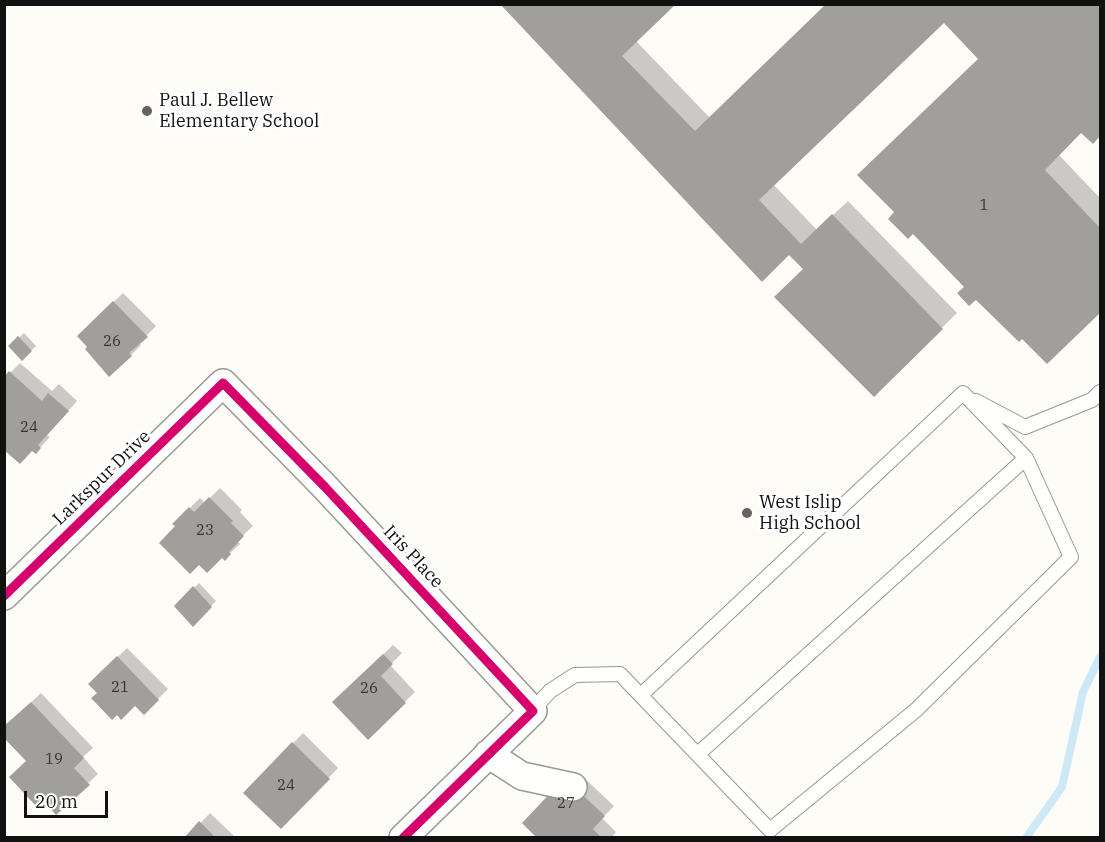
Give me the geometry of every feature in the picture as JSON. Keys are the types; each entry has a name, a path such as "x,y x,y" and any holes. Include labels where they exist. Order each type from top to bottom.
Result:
{"street":[{"name":"Larkspur Drive","path":"4,596 223,383"},
{"name":"Iris Place","path":"223,383 325,487 532,711"},
{"path":"403,837 532,711"},
{"path":"488,754 522,776 573,787"}],"lane":[{"path":"532,711 550,691 575,675 620,674 770,830 916,710 1071,557 1026,458 963,393"},
{"path":"641,695 963,393"},
{"path":"963,393 1025,427 1096,396"},
{"path":"698,754 1026,458"}],"building":[{"path":"500,4 676,4 622,56 695,131 826,4 1100,4 1100,136 1093,144 1081,133 1045,170 1100,228 1100,313 1047,364 1022,339 1019,342 976,300 969,306 957,293 964,287 913,234 908,239 888,219 894,212 857,175 978,59 944,23 759,200 801,244 832,214 943,329 874,397 774,297 803,269 789,255 762,282"},
{"path":"113,301 148,337 129,353 132,356 109,377 77,336"},
{"path":"18,336 32,351 22,361 8,346"},
{"path":"9,371 42,401 48,393 69,411 38,445 41,448 36,454 32,451 20,464 4,450 4,377"},
{"path":"209,497 233,521 231,523 244,536 229,552 231,554 225,561 222,558 207,573 199,565 190,574 159,543 175,526 172,524 189,507 194,512"},
{"path":"193,586 212,607 193,627 174,606"},
{"path":"383,654 393,664 381,676 406,703 368,740 332,702"},
{"path":"117,656 159,700 144,715 135,706 121,720 117,715 112,720 91,698 97,693 88,684"},
{"path":"31,702 84,758 74,768 90,785 56,815 42,799 35,805 9,777 26,761 4,738 4,726"},
{"path":"292,742 330,779 281,829 243,793"},
{"path":"569,782 605,816 593,829 602,838 537,838 522,823 556,787"},
{"path":"199,821 216,838 184,838"}],"waterway":[{"path":"1026,838 1062,787 1083,692 1100,657"}],"cycle path":[{"path":"4,596 223,383 325,487 533,711 403,838"}],"place":[{"name":"Paul J. Bellew Elementary School","path":"147,111"},
{"name":"West Islip High School","path":"747,513"}]}
